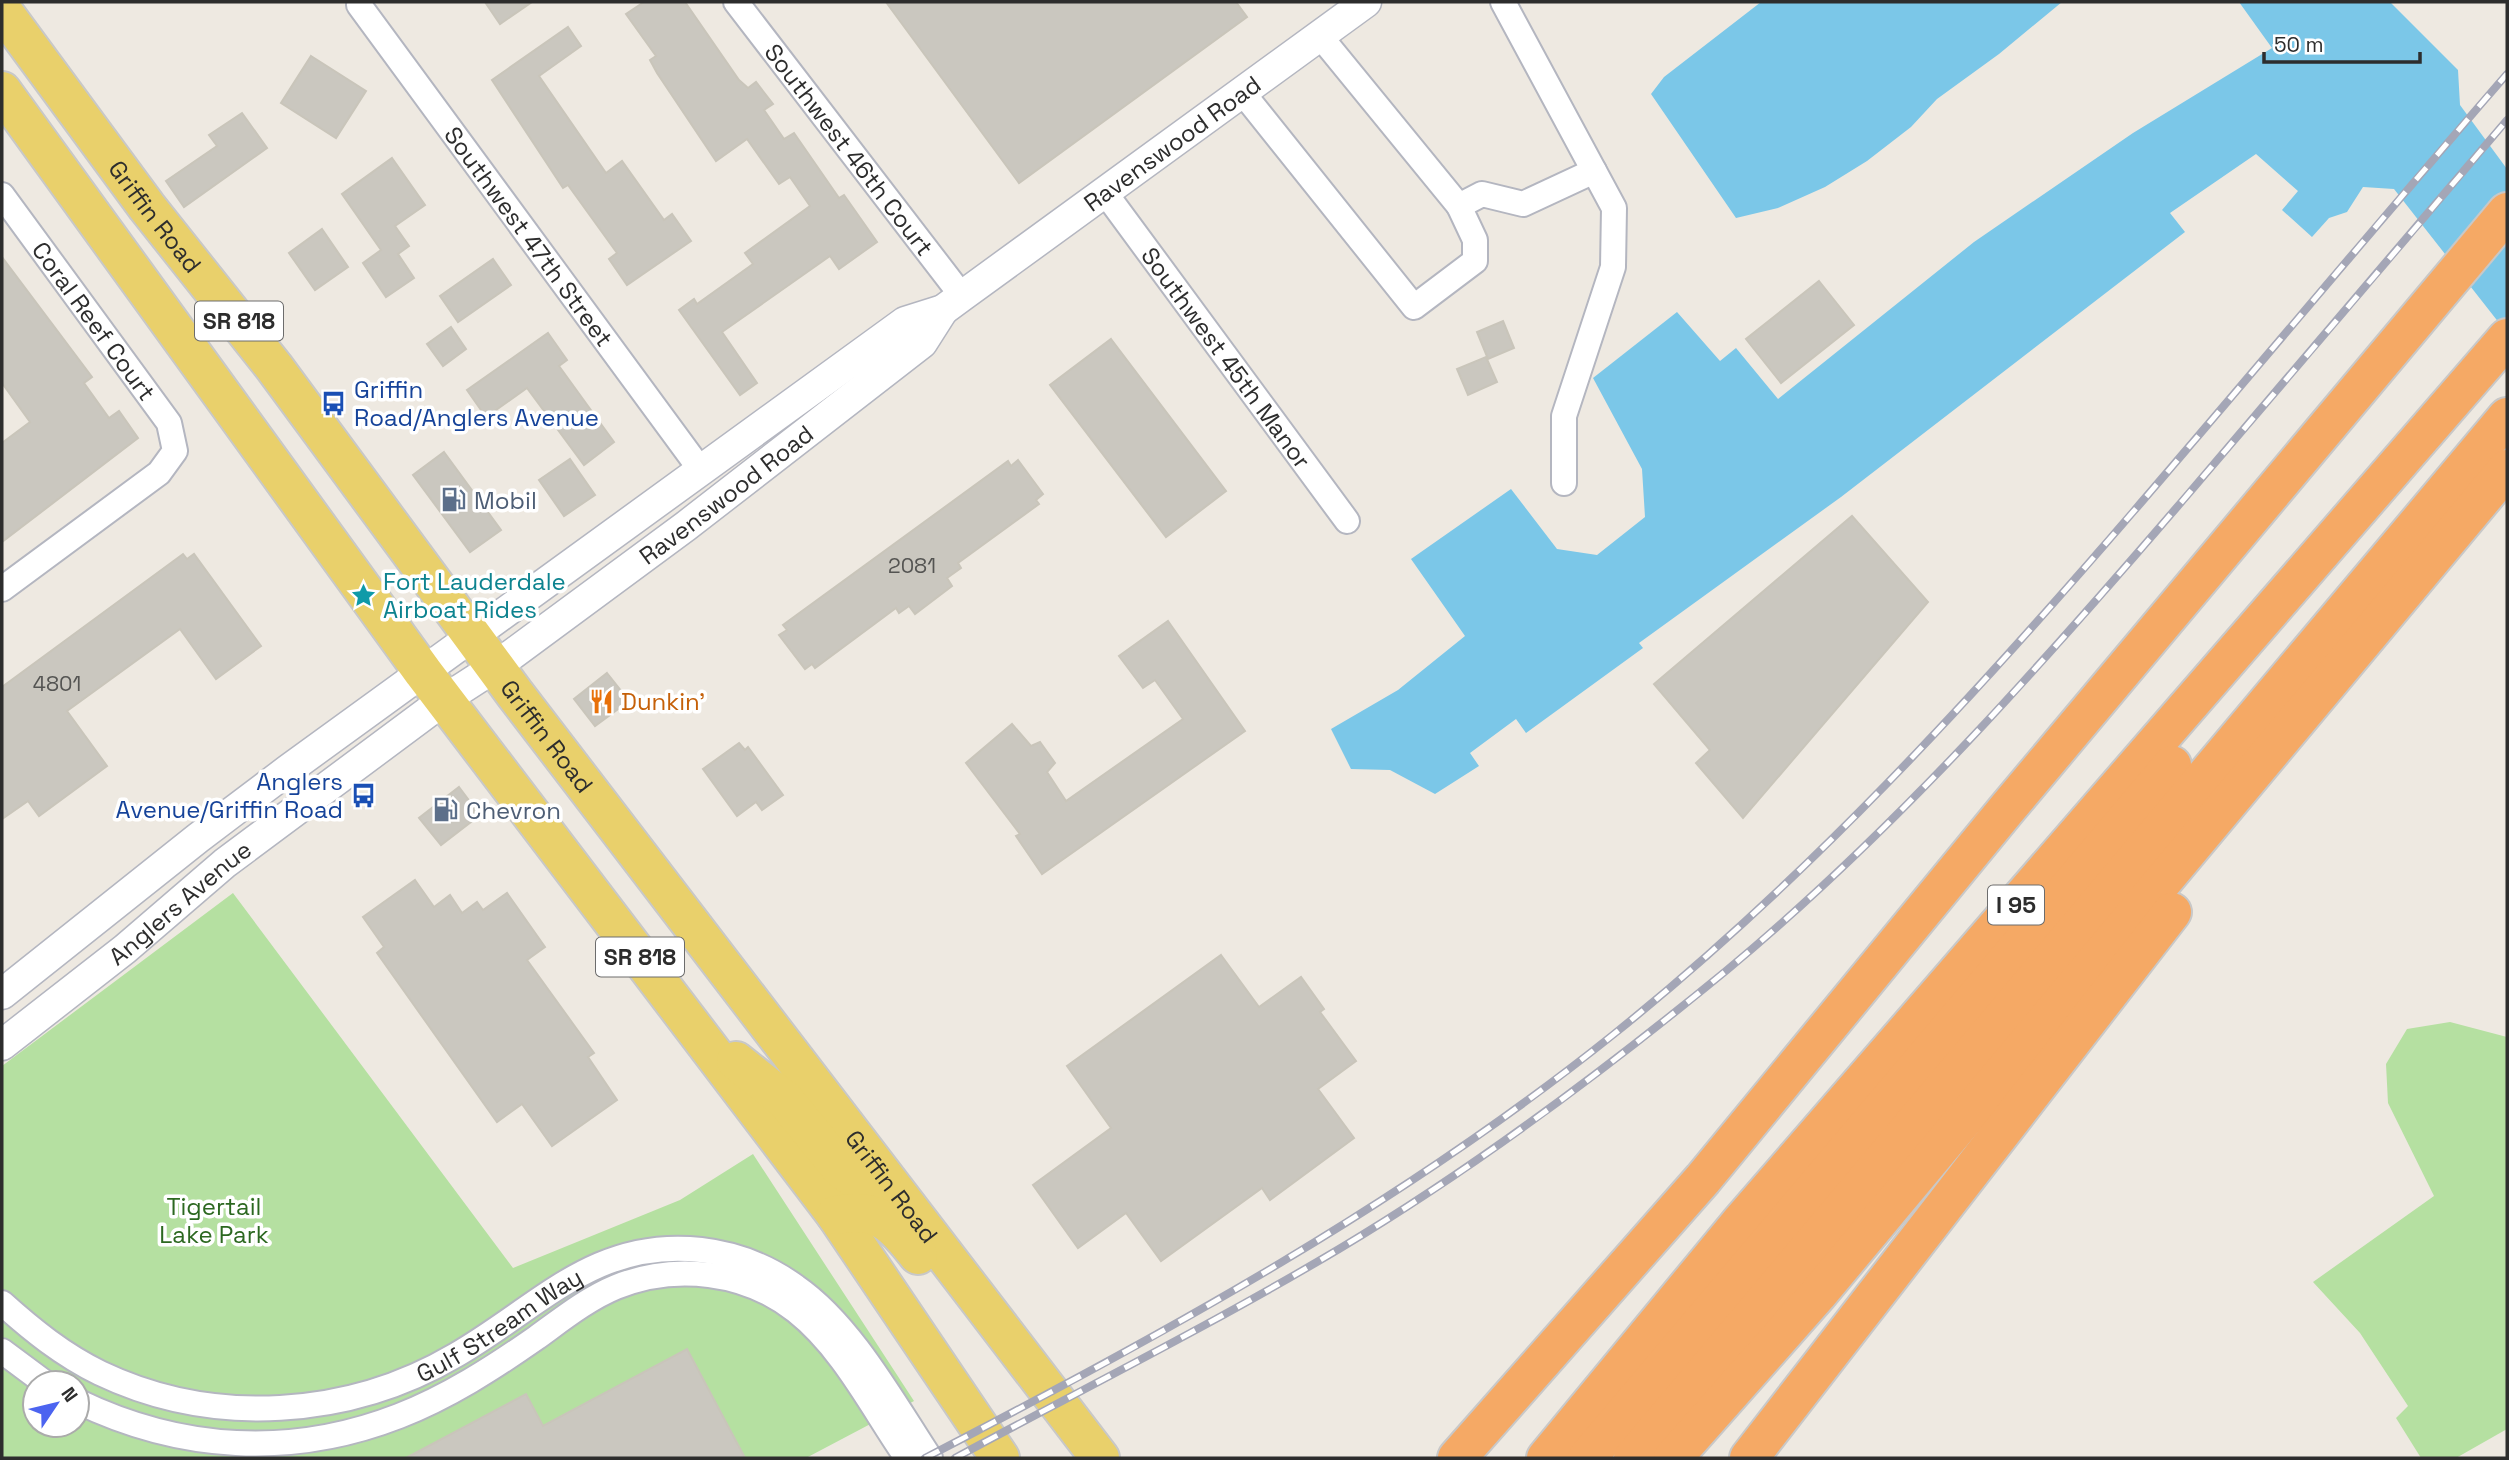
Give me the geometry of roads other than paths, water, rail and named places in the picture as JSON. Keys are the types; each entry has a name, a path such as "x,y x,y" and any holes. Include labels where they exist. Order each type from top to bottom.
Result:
{"highway":[{"path":"1457,1458 1703,1179 2006,810 2507,212"},
{"path":"1587,1458 2503,359"},
{"name":"I 95","path":"1546,1458 1739,1224 2503,359"},
{"path":"1633,1458 2507,418"},
{"path":"1673,1458 1818,1294 2221,815 2507,469"},
{"path":"1749,1458 2200,875 2221,815"}],"main road":[{"name":"Griffin Road","path":"2,10 81,119 274,366 495,667 1100,1458"},
{"path":"2,46 53,114 81,119"},
{"name":"Griffin Road","path":"2,91 434,686 836,1215 1000,1458"},
{"path":"693,1027 785,1100 841,1169 856,1180 868,1182 883,1176"},
{"path":"836,1215 860,1210 881,1217 908,1241 957,1304 993,1321"}],"street":[{"name":"Southwest 46th Court","path":"736,2 953,303"},
{"name":"Ravenswood Road","path":"472,636 700,468 905,322 953,303 1366,2"},
{"path":"1503,2 1614,208 1613,267 1564,416 1564,483"},
{"name":"Southwest 47th Street","path":"359,5 700,468"},
{"path":"1242,92 1414,307 1475,261 1475,240 1459,206 1320,36"},
{"path":"1459,206 1482,194 1523,204 1594,171"},
{"name":"Southwest 45th Manor","path":"1106,194 1347,521"},
{"name":"Coral Reef Court","path":"2,589 159,473 175,450 169,423 5,207"},
{"name":"Ravenswood Road","path":"495,667 697,517 922,343 953,303"},
{"name":"Anglers Avenue","path":"2,1045 125,949 434,686 472,636"},
{"name":"Anglers Avenue","path":"2,994 198,838 434,686 495,667"},
{"name":"Gulf Stream Way","path":"2,1303 67,1354 135,1387 211,1406 288,1408 350,1398 418,1374 455,1355 551,1290 603,1262 670,1248 718,1252 760,1265 813,1300 848,1338 930,1458"},
{"name":"Gulf Stream Way","path":"91,1407 139,1427 211,1442 292,1444 326,1437 365,1428 433,1401 613,1288 661,1275 694,1273 744,1284 794,1310 832,1349 906,1458"},
{"path":"2,1352 26,1369"}],"water":[{"path":"1761,2 2062,2 1999,54 1937,99 1911,127 1867,161 1825,187 1778,208 1736,218 1651,94 1664,77"},
{"path":"2239,2 2390,2 2458,70 2460,105 2507,169 2507,333 2394,189 2363,187 2347,212 2329,218 2312,237 2282,210 2298,191 2256,154 2170,213 2185,232 1841,497 1639,643 1643,648 1526,733 1516,719 1470,753 1479,766 1435,794 1390,770 1351,769 1331,729 1398,690 1465,636 1411,559 1511,489 1557,549 1597,555 1645,517 1642,469 1593,378 1677,312 1720,361 1736,348 1778,399 1974,242 2133,133 2272,48"}],"railway":[{"path":"925,1458 1193,1314 1367,1210 1534,1096 1685,975 1821,850 1886,785 2011,651 2507,74"},
{"path":"955,1458 1244,1304 1390,1218 1538,1117 1634,1045 1727,970 1852,859 1969,741 2025,680 2190,492 2507,120"}],"place":[{"name":"Griffin Road/Anglers Avenue","path":"334,403"},
{"name":"Mobil","path":"454,500"},
{"name":"Fort Lauderdale Airboat Rides","path":"363,595"},
{"name":"Dunkin'","path":"601,701"},
{"name":"Anglers Avenue/Griffin Road","path":"363,795"},
{"name":"Chevron","path":"446,810"}],"park label":[{"name":"Tigertail Lake Park","path":"214,1220"}]}
